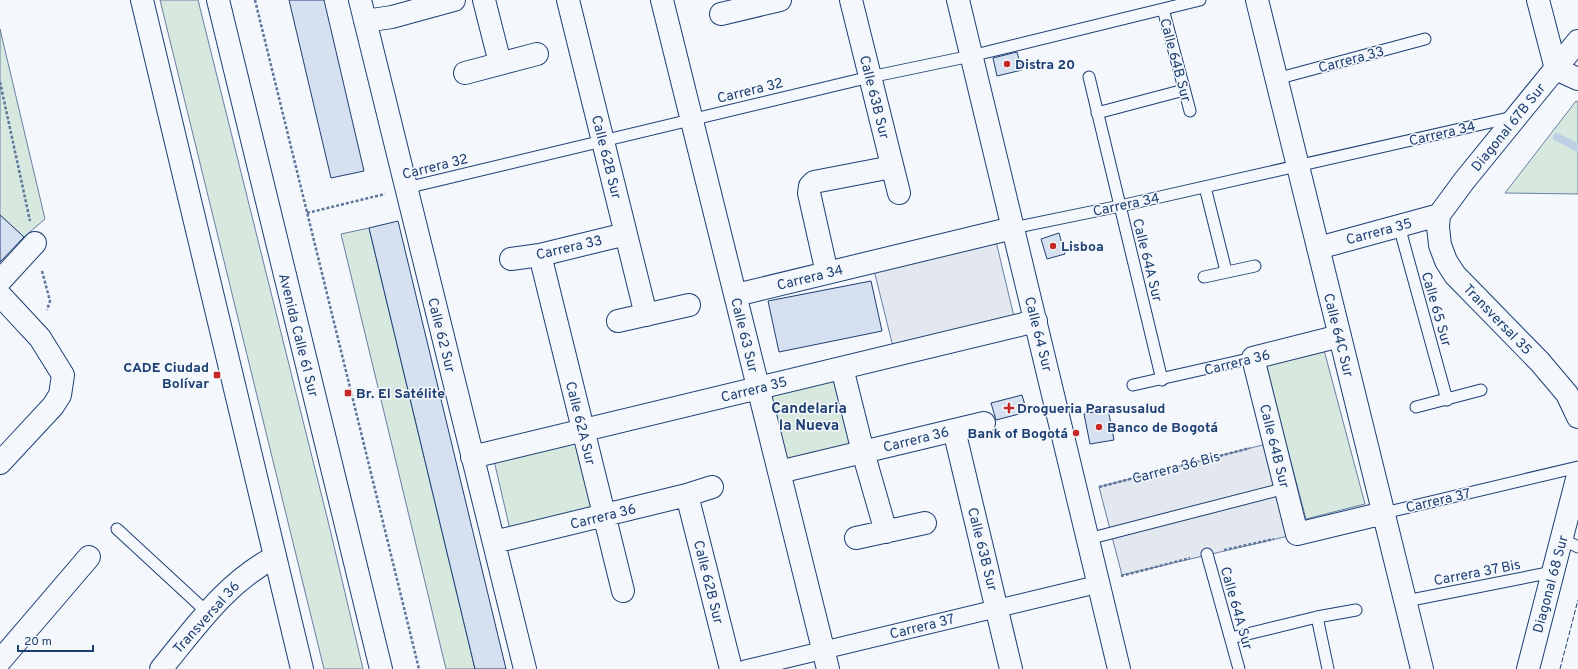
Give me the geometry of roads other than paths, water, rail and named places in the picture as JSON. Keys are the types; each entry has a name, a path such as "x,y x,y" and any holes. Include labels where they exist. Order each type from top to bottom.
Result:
{"street":[{"path":"142,0 302,669"},
{"name":"Avenida Calle 61 Sur","path":"218,0 381,669"},
{"name":"Calle 62 Sur","path":"360,0 525,669"},
{"path":"365,21 392,17 454,0"},
{"path":"484,0 500,63"},
{"name":"Calle 62B Sur","path":"568,0 646,315"},
{"name":"Calle 63 Sur","path":"662,0 826,660"},
{"name":"Calle 63B Sur","path":"851,0 899,193"},
{"name":"Calle 64 Sur","path":"958,0 1120,669"},
{"name":"Calle 64C Sur","path":"1257,0 1422,669"},
{"path":"1538,0 1556,69 1578,79"},
{"path":"721,14 768,1"},
{"name":"Diagonal 67B Sur","path":"1440,215 1464,181 1578,41"},
{"path":"465,73 537,54"},
{"path":"827,273 809,193 810,186 814,182 892,167"},
{"name":"Carrera 35","path":"1318,248 1440,215"},
{"name":"Transversal 35","path":"1440,215 1438,228 1440,245 1446,261 1455,275 1540,362 1567,394 1578,417"},
{"name":"Carrera 34","path":"736,295 1013,228"},
{"name":"Carrera 33","path":"511,259 540,255 626,234"},
{"path":"0,281 35,243"},
{"name":"Calle 62A Sur","path":"540,255 623,591"},
{"path":"0,295 40,338 63,375 60,395 53,406 0,463"},
{"path":"618,321 689,305"},
{"name":"Carrera 35","path":"472,457 1036,321"},
{"name":"Carrera 36","path":"1253,358 1340,336"},
{"name":"Calle 64B Sur","path":"1253,358 1297,534"},
{"path":"842,368 863,452 886,532"},
{"name":"Carrera 36","path":"779,472 984,423"},
{"name":"Calle 63B Sur","path":"954,430 998,608 1011,669"},
{"name":"Diagonal 68 Sur","path":"1528,669 1553,572 1570,543 1578,475"},
{"name":"Carrera 36","path":"494,542 687,495 712,487"},
{"name":"Calle 62B Sur","path":"687,495 731,669"},
{"name":"Carrera 37","path":"1297,534 1384,513"},
{"path":"856,538 926,524"},
{"path":"0,661 89,557"},
{"name":"Transversal 36","path":"161,669 208,613 240,578 275,557"},
{"name":"Carrera 37","path":"745,669 826,660 998,608 1099,584"}],"lane":[{"name":"Carrera 32","path":"406,188 870,77 971,56 1200,0"},
{"name":"Calle 64B Sur","path":"1163,9 1190,111"},
{"name":"Carrera 33","path":"1276,79 1425,39"},
{"name":"Calle 64A Sur","path":"1089,77 1162,380"},
{"path":"1097,112 1184,90"},
{"name":"Carrera 34","path":"1013,228 1120,206 1517,116"},
{"path":"1205,186 1226,271"},
{"name":"Calle 65 Sur","path":"1399,226 1447,400"},
{"path":"1204,277 1226,271 1255,266"},
{"name":"Carrera 36","path":"1133,385 1162,380 1253,358"},
{"path":"1416,407 1481,390"},
{"name":"Carrera 37","path":"1384,513 1578,467"},
{"path":"1088,539 1286,488"},
{"path":"117,529 208,613"},
{"name":"Calle 64A Sur","path":"1207,554 1239,669"},
{"name":"Carrera 37 Bis","path":"1406,601 1553,572"},
{"path":"1231,638 1317,617 1356,610"},
{"path":"1317,617 1328,669"}],"waterway":[{"path":"1557,137 1578,148"}],"place":[{"name":"Distra 20","path":"1007,64"},
{"name":"Lisboa","path":"1053,246"},
{"name":"CADE Ciudad Bolívar","path":"217,375"},
{"name":"Br. El Satélite","path":"348,393"},
{"name":"Drogueria Parasusalud","path":"1009,408"},
{"name":"Banco de Bogotá","path":"1099,427"},
{"name":"Bank of Bogotá","path":"1076,433"}],"district":[{"name":"Candelaria la Nueva","path":"809,416"}]}
